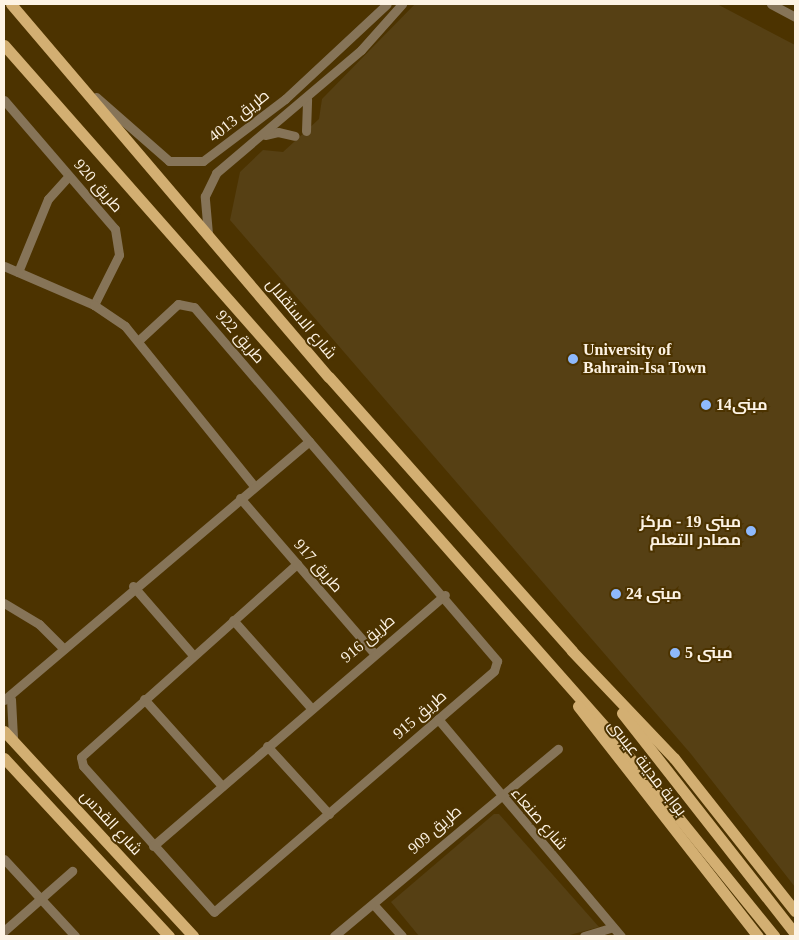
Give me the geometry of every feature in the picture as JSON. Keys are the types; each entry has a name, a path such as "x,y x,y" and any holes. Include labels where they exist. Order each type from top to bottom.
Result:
{"main road":[{"name":"شارع الاستقلال","path":"11,4 208,234 572,651"},
{"path":"4,45 652,781 774,936"},
{"name":"بوابة مدينة عيسى","path":"511,620 758,936"},
{"path":"572,651 674,758 795,911"},
{"name":"بوابة مدينة عيسى","path":"572,651 703,814 795,934"},
{"name":"شارع القدس","path":"4,731 193,936"},
{"path":"4,758 168,936"}],"street":[{"name":"طريق 4013","path":"76,78 158,154 176,164 217,154 285,99 387,4"},
{"name":"طريق 4013","path":"208,234 208,184 285,113 307,99 361,50 402,4"},
{"path":"771,4 795,17"},
{"path":"272,109 285,113 285,99"},
{"path":"306,131 307,99"},
{"name":"طريق 920","path":"4,100 115,229 119,243 116,263 94,305"},
{"path":"260,137 278,132 295,136"},
{"path":"18,272 48,199 69,176"},
{"path":"4,266 94,305 139,340 254,486"},
{"name":"طريق 922","path":"139,340 178,304 190,304 309,440"},
{"path":"15,743 9,726 7,699 134,586 309,440"},
{"name":"طريق 915","path":"297,564 83,753 81,762 153,846 216,912 438,719 497,665 496,657 445,595 309,440"},
{"name":"طريق 917","path":"240,498 374,653"},
{"path":"134,586 193,655"},
{"name":"طريق 916","path":"153,846 374,653 445,595"},
{"path":"4,603 39,624 64,648"},
{"path":"233,620 311,708"},
{"path":"144,699 222,786"},
{"name":"شارع صنعاء","path":"438,719 499,796 621,936"},
{"path":"267,746 329,814"},
{"name":"طريق 909","path":"334,936 499,796 558,749"},
{"path":"4,859 75,936"},
{"path":"4,931 72,871"},
{"path":"373,904 402,936"},
{"path":"584,936 613,928"}],"shaded area":[{"name":"University of Bahrain-Isa Town","path":"415,4 717,4 795,45 795,887 691,754 230,220 240,172 263,150 283,152 319,119 322,99"},
{"path":"494,814 499,814 599,927 566,936 419,936 391,902"}],"place":[{"name":"University of Bahrain-Isa Town","path":"573,359"},
{"name":"مبنى14","path":"706,405"},
{"name":"مبنى 19 - مركز مصادر التعلم","path":"751,531"},
{"name":"مبنى 24","path":"616,594"},
{"name":"مبنى 5","path":"675,653"}]}
